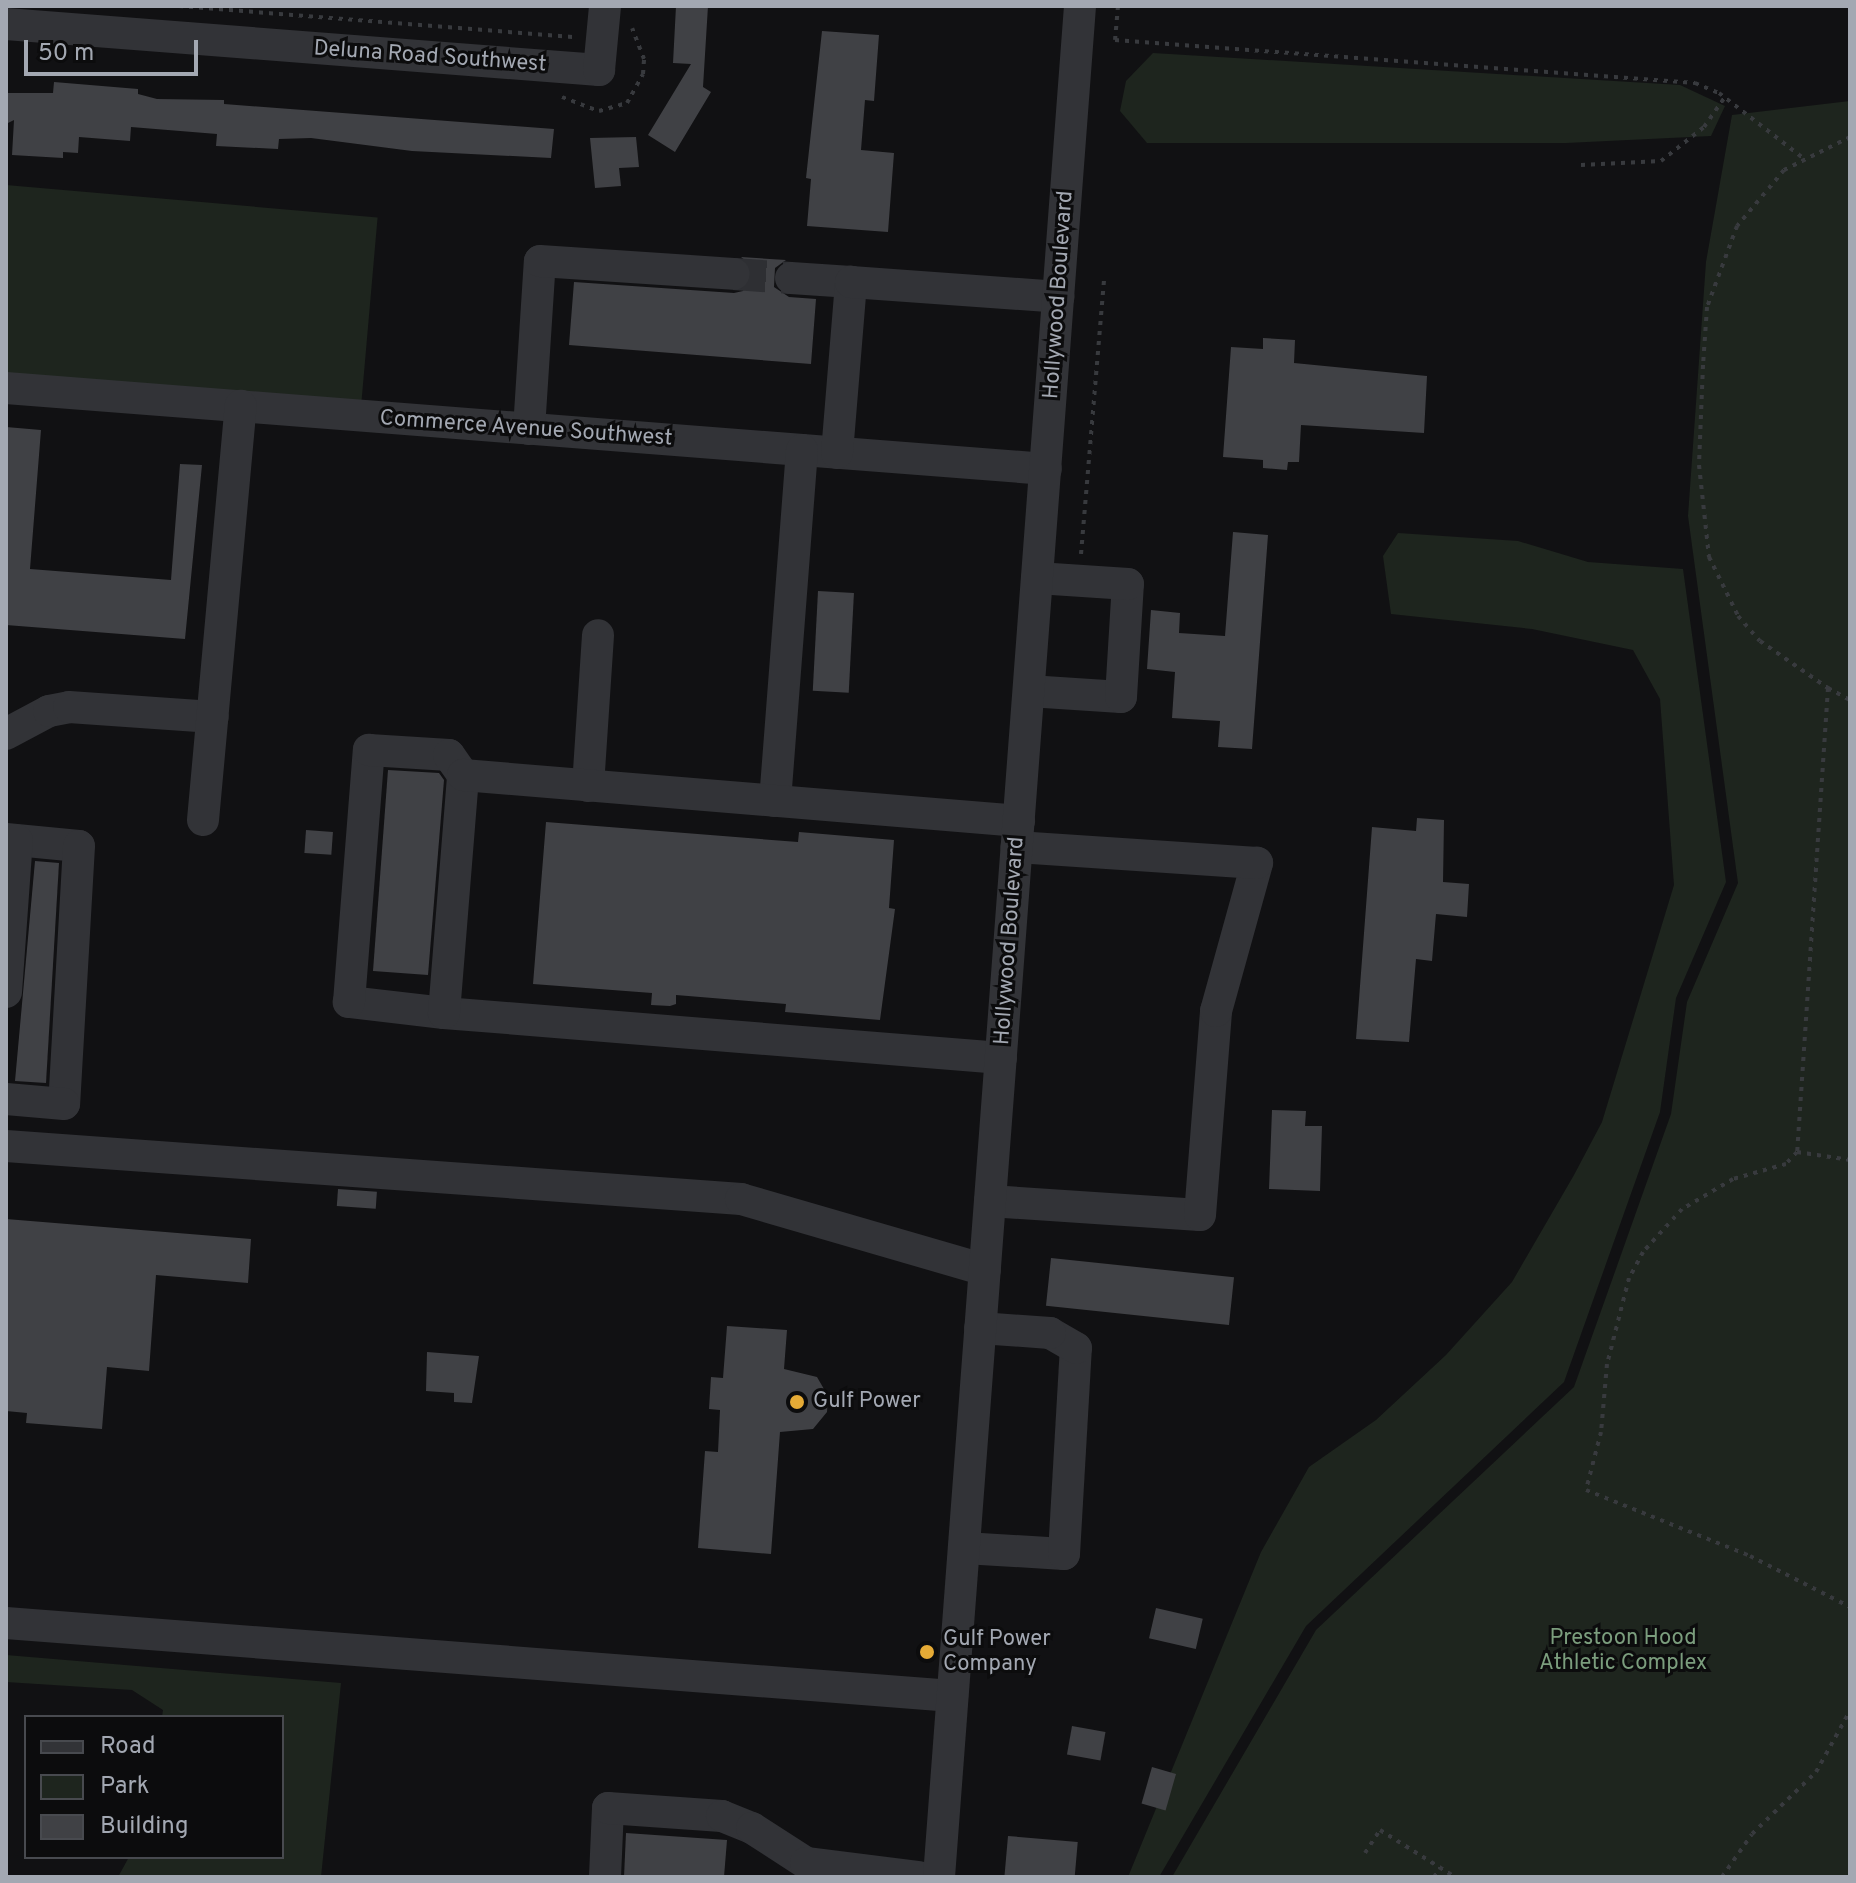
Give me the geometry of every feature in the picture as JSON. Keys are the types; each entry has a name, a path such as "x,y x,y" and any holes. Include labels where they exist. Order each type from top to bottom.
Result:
{"street":[{"name":"Deluna Road Southwest","path":"6,24 599,70 605,6"},
{"name":"Hollywood Boulevard","path":"939,1877 1080,6"},
{"path":"529,429 540,261 734,274"},
{"path":"791,278 1058,297"},
{"path":"837,453 851,282"},
{"name":"Commerce Avenue Southwest","path":"6,388 1046,469"},
{"path":"203,820 241,406"},
{"path":"775,801 802,450"},
{"path":"1029,691 1121,697 1128,584 1037,578"},
{"path":"588,786 598,635"},
{"path":"6,734 49,711 69,707 213,717"},
{"path":"444,1013 463,775 449,755 369,750 349,1002 444,1013 1001,1058"},
{"path":"463,775 775,801 1257,863 1216,1011 1200,1215 990,1201"},
{"path":"6,992 11,840 79,846 64,1104 6,1099"},
{"path":"6,1146 741,1199 985,1270"},
{"path":"964,1548 1064,1554 1076,1348 1050,1333 980,1328"},
{"path":"6,1623 952,1696"},
{"path":"605,1877 608,1808 722,1816 752,1828 806,1863 860,1873 919,1877"}],"path":[{"path":"179,6 602,39"},
{"path":"1118,6 1115,40 1672,79 1725,97 1803,158"},
{"path":"1581,165 1661,161 1704,127 1725,97"},
{"path":"1850,137 1803,158 1758,197 1721,259 1707,307 1699,465 1709,557 1738,616 1788,665 1850,700"},
{"path":"1079,581 1104,280"},
{"path":"1828,688 1797,1152 1786,1164 1733,1179 1682,1209 1643,1252 1629,1278 1607,1364 1601,1432 1586,1490 1750,1556 1850,1607"},
{"path":"1797,1152 1850,1160"},
{"path":"1722,1877 1752,1834 1816,1772 1850,1711"},
{"path":"1365,1853 1380,1830 1455,1877"},
{"path":"1434,1877 1440,1868"}],"green space":[{"path":"1153,53 1680,85 1725,106 1711,136 1566,143 1147,143 1120,111 1126,81"},
{"name":"Prestoon Hood Athletic Complex","path":"1850,101 1850,1877 1172,1877 1316,1630 1574,1387 1671,1114 1687,1002 1738,883 1688,516 1706,262 1732,115"},
{"path":"6,185 378,218 361,408 6,377"},
{"path":"1398,533 1518,541 1588,562 1683,569 1726,882 1676,998 1660,1112 1564,1382 1306,1626 1159,1877 1128,1877 1261,1552 1309,1467 1376,1420 1446,1355 1512,1282 1574,1175 1602,1122 1674,885 1660,699 1633,650 1532,629 1391,614 1383,556"},
{"path":"6,1655 341,1683 321,1877 118,1877 128,1859 284,1859 284,1715 162,1715 163,1710 132,1690 6,1682"}],"building":[{"path":"676,6 708,6 703,87 711,92 675,152 648,135 691,64 673,63"},
{"path":"822,31 879,35 874,101 865,100 861,150 894,153 888,232 807,226 811,179 806,178"},
{"path":"54,82 138,89 138,94 157,99 224,100 224,104 554,129 551,158 412,151 311,138 279,139 278,149 216,146 217,134 131,127 130,141 79,137 78,153 63,152 63,158 12,155 14,120 6,124 6,93 53,93"},
{"path":"636,137 639,167 619,168 621,186 595,188 590,138"},
{"path":"741,257 786,260 775,268 774,287 789,297 816,299 811,364 569,345 574,282 734,293 743,291 753,276 751,265"},
{"path":"1263,338 1295,340 1294,363 1427,376 1424,433 1301,425 1299,462 1288,462 1287,470 1263,468 1263,460 1223,457 1231,347 1263,349"},
{"path":"6,427 41,430 30,569 171,580 180,464 202,465 185,639 6,625"},
{"path":"1233,532 1268,535 1252,749 1218,747 1220,721 1172,718 1175,672 1147,669 1151,610 1180,613 1179,633 1225,636"},
{"path":"818,591 854,593 849,693 813,691"},
{"path":"388,770 439,773 444,780 428,975 373,971"},
{"path":"1417,818 1444,820 1443,882 1469,884 1467,917 1436,914 1432,961 1416,959 1409,1042 1356,1039 1372,827 1416,831"},
{"path":"546,822 798,842 799,832 894,840 889,908 895,909 880,1020 785,1012 786,1004 676,995 676,1004 651,1005 652,993 533,984"},
{"path":"306,830 333,832 331,855 304,853"},
{"path":"35,861 59,863 46,1083 15,1081"},
{"path":"1272,1110 1306,1111 1305,1126 1322,1126 1320,1191 1269,1189"},
{"path":"338,1189 377,1192 376,1209 337,1206"},
{"path":"6,1219 251,1239 248,1283 156,1275 149,1371 107,1367 102,1429 26,1423 27,1413 6,1411"},
{"path":"1051,1258 1234,1277 1229,1325 1046,1306"},
{"path":"727,1326 787,1330 784,1369 817,1377 828,1396 827,1412 813,1429 780,1432 771,1554 698,1548 705,1451 718,1452 720,1410 709,1409 711,1377 723,1378"},
{"path":"427,1352 479,1356 472,1403 454,1402 454,1393 426,1391"},
{"path":"1156,1608 1203,1619 1196,1649 1149,1638"},
{"path":"1072,1726 1105,1732 1100,1760 1067,1755"},
{"path":"1152,1767 1176,1774 1166,1810 1142,1804"},
{"path":"626,1833 727,1840 724,1877 624,1877"},
{"path":"1008,1836 1078,1842 1075,1877 1005,1876"}],"tunnel":[{"path":"734,274 791,278"}],"place":[{"name":"Gulf Power","path":"797,1402"},
{"name":"Gulf Power Company","path":"927,1652"}]}
